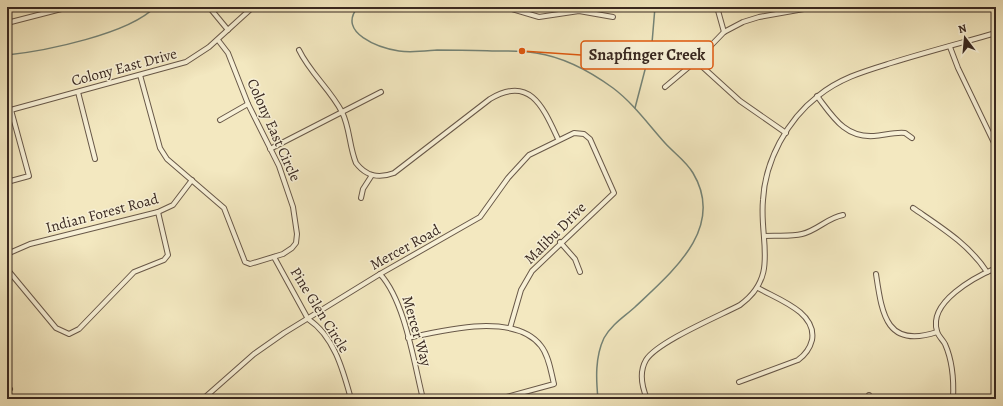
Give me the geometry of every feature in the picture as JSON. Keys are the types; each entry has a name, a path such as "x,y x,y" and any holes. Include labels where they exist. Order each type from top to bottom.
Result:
{"street":[{"path":"7,23 69,7"},
{"path":"209,7 228,30"},
{"name":"Colony East Drive","path":"9,111 186,62 218,40 253,7"},
{"path":"505,7 539,17 579,11 613,17"},
{"path":"717,7 724,32"},
{"path":"665,87 696,61 724,32 742,22 790,9 815,7"},
{"path":"647,399 643,382 644,365 647,358 667,342 740,305 750,298 758,288 766,264 762,200 764,187 773,154 800,112 818,96 851,76 996,33"},
{"name":"Colony East Circle","path":"140,75 160,148 167,159 224,208 245,262 250,264 274,258 292,248 296,243 297,234 293,207 279,166 248,104 228,53 218,40"},
{"path":"950,47 958,68 996,147"},
{"path":"299,50 314,73 332,94 342,112 347,124 356,162 361,169 372,175 380,176 394,173 490,99 500,93 509,91 522,91 534,97 542,107 558,139"},
{"path":"696,61 740,101 786,133"},
{"path":"78,92 95,159"},
{"path":"270,149 382,92"},
{"path":"818,96 838,123 852,133 872,136 905,133 912,138"},
{"path":"220,120 248,104"},
{"path":"7,182 29,176 9,111"},
{"name":"Mercer Road","path":"202,399 254,354 308,318 380,274 480,217 508,178 528,154 574,133 584,134 590,139 600,162"},
{"name":"Malibu Drive","path":"510,328 521,290 526,279 539,263 560,242 614,193 600,162"},
{"path":"361,198 363,189 372,175"},
{"name":"Indian Forest Road","path":"7,254 30,244 158,212 173,205 192,180"},
{"path":"912,208 953,236 979,260 987,272"},
{"path":"7,269 56,328 70,336 79,329 134,272 168,256 168,250 158,212"},
{"path":"764,236 802,234 813,230 832,217 843,215"},
{"path":"560,242 575,259 580,272"},
{"name":"Pine Glen Circle","path":"274,258 308,318 314,322 332,346 343,370 351,399"},
{"path":"952,399 954,384 951,364 944,343 937,332 937,316 944,304 963,285 996,268"},
{"name":"Mercer Way","path":"380,274 389,284 408,338 423,399"},
{"path":"876,274 886,318 898,334 908,337 937,332"},
{"path":"739,382 798,360 810,347 812,338 806,318 798,310 758,288"},
{"path":"408,338 452,328 483,326 510,328 526,335 542,346 547,356 554,384 499,399"}],"waterway":[{"path":"7,55 42,50 86,40 107,33 143,17 155,7"},
{"path":"358,7 353,16 352,24 356,32 363,38 381,47 408,52 437,50 525,51 546,55 576,66 595,76 620,94 634,107 693,173 702,193 703,212 699,230 690,248 678,264 635,307 614,325 604,338 598,360 598,399"},
{"path":"635,108 652,43 655,7"}],"place":[{"name":"Snapfinger Creek","path":"522,51"}]}
